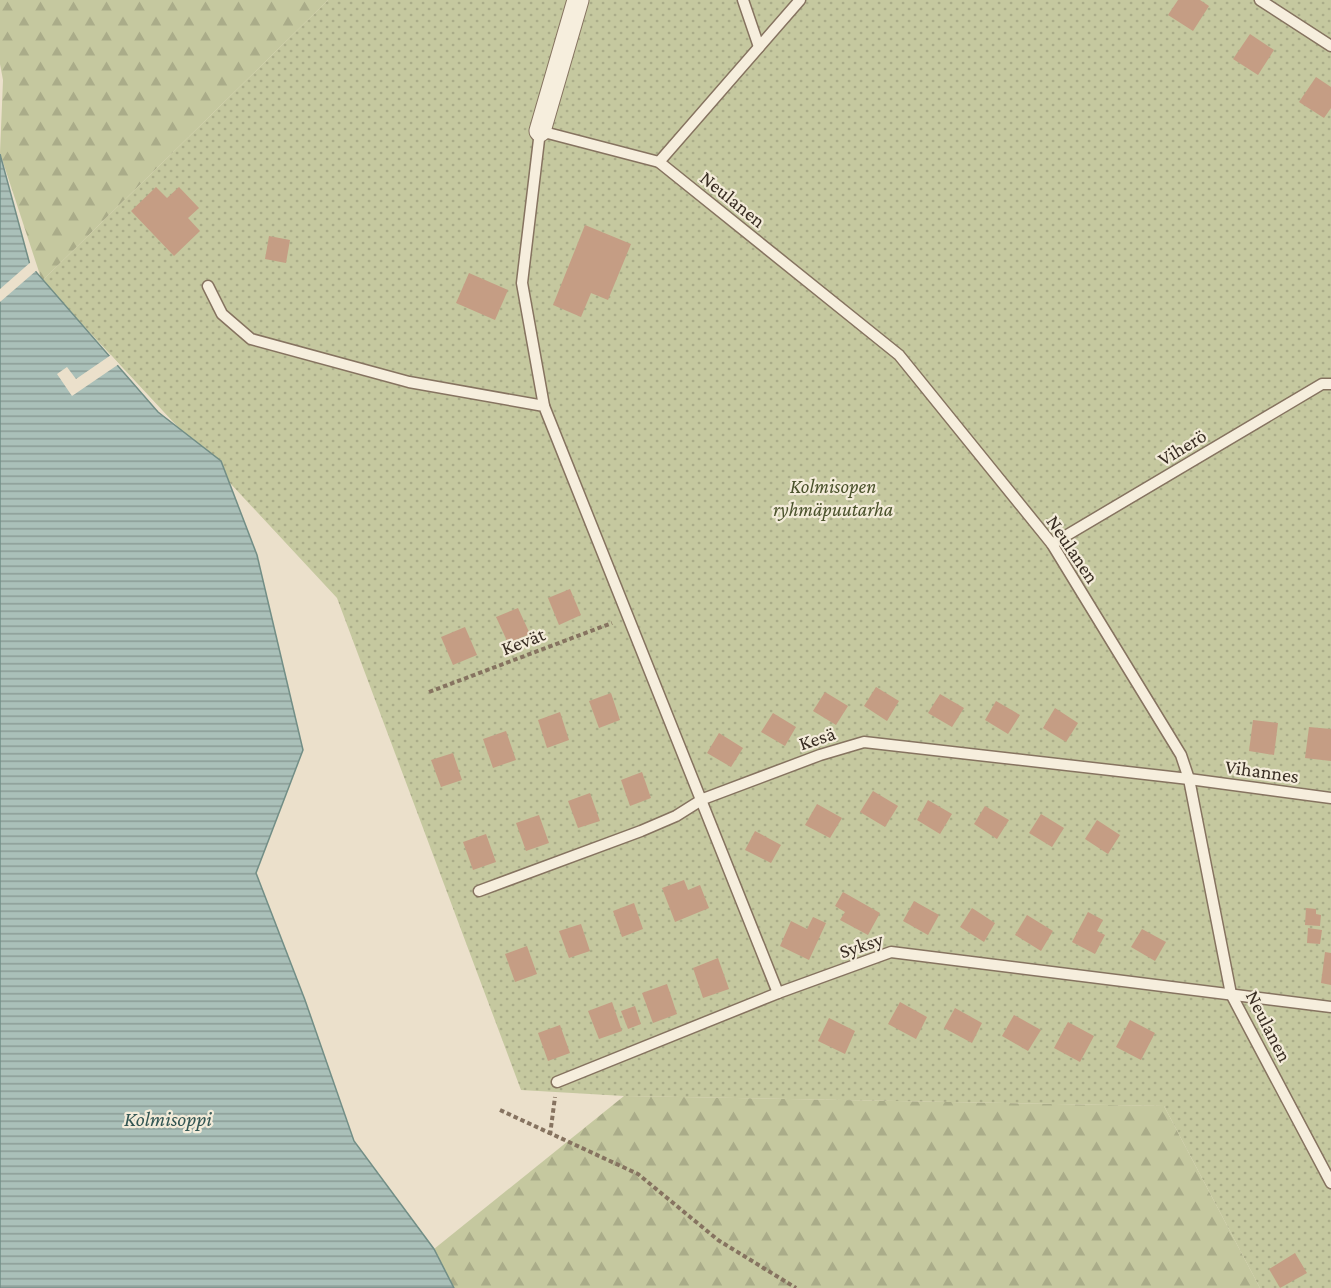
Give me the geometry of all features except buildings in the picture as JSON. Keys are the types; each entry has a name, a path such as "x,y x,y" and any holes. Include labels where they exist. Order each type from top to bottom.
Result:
{"street":[{"path":"540,131 578,0"}],"lane":[{"path":"743,0 759,47"},
{"path":"659,162 800,0"},
{"path":"1260,0 1331,46"},
{"name":"Neulanen","path":"540,131 659,162 899,355 1052,544 1181,755 1189,779 1231,994 1331,1184"},
{"path":"540,131 522,283 544,406 626,618 703,799 778,993"},
{"path":"208,286 222,314 251,339 410,382 544,406"},
{"name":"Viherö","path":"1052,544 1322,384 1331,384"},
{"name":"Kesä","path":"479,891 641,831 676,816 703,799 820,755 864,742 1189,779"},
{"name":"Vihannes","path":"1189,779 1331,798"},
{"name":"Syksy","path":"557,1082 778,993 891,952 1331,1007"}],"path":[{"name":"Kevät","path":"429,692 626,618"},
{"path":"550,1135 557,1082"},
{"path":"500,1110 638,1174 718,1240 796,1288"}],"green space":[{"path":"0,0 328,0 42,281 0,153 3,80 0,64"},
{"name":"Kolmisopen ryhmäpuutarha","path":"328,0 1331,0 1331,1288 1260,1288 1164,1106 624,1096 521,1090 337,598 42,281"},
{"path":"624,1096 1164,1106 1260,1288 454,1288 434,1249"}],"water":[{"name":"Kolmisoppi","path":"0,154 30,265 158,412 221,461 257,555 303,750 256,873 305,1000 354,1141 434,1249 454,1288 0,1288"}],"pier":[{"path":"32,261 37,270 0,302 0,289"},
{"path":"111,355 119,364 72,396 57,374 67,367 76,379"}]}
